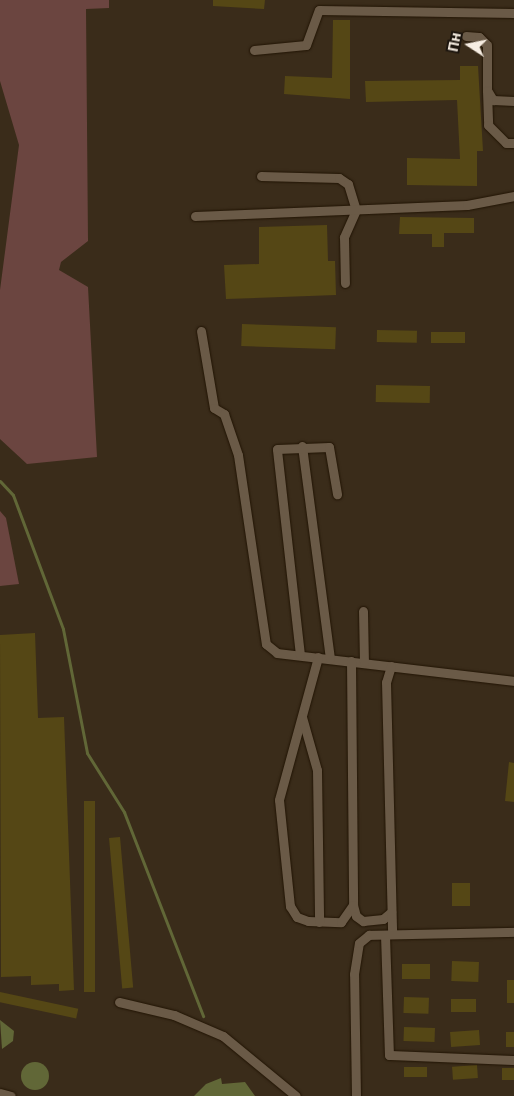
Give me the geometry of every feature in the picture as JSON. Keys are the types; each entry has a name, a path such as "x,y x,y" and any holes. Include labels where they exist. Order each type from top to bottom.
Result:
{"street":[{"path":"254,50 306,45 319,10 338,4 514,13"},
{"path":"466,36 479,37 487,45 488,125 506,143 514,143"},
{"path":"487,90 493,100 514,100"},
{"path":"260,176 340,178 348,184 356,210 344,237 345,283"},
{"path":"195,216 467,205 514,196"},
{"path":"200,331 214,408 224,414 238,455 266,644 277,653 514,681"},
{"path":"300,655 275,453 277,449 302,446 329,446 337,494"},
{"path":"302,446 330,658"},
{"path":"364,611 364,662"},
{"path":"318,657 279,800 290,906 297,917 318,922 341,922 353,905"},
{"path":"351,661 353,905 356,916 363,921 383,920 391,912"},
{"path":"391,666 386,682 391,912 389,935 389,1055 514,1060"},
{"path":"302,717 317,770 318,922"},
{"path":"356,1096 354,955 359,942 369,935 514,932"},
{"path":"119,1002 150,1007 223,1036 296,1096"},
{"path":"0,1093 11,1096"}],"shaded area":[{"path":"0,0 109,0 109,8 86,9 88,241 61,262 59,270 88,287 97,457 27,464 0,439 0,290 19,145 0,81"},
{"path":"0,511 6,518 19,584 0,586"},
{"path":"0,1020 14,1031 13,1041 2,1049"},
{"path":"35,1062 45,1066 49,1076 45,1086 35,1090 25,1086 21,1076 25,1066"},
{"path":"221,1078 222,1084 245,1082 255,1096 194,1096 206,1084"}],"building":[{"path":"213,0 265,0 264,9 213,6"},
{"path":"333,20 350,20 350,99 284,94 285,76 332,78"},
{"path":"460,66 478,66 483,151 477,151 477,186 407,185 407,158 460,159 457,100 366,102 365,81 460,80"},
{"path":"400,217 474,218 474,233 444,233 444,247 432,247 432,234 399,234"},
{"path":"327,225 328,261 335,261 336,295 226,299 224,265 259,264 259,227"},
{"path":"242,324 336,327 335,349 241,346"},
{"path":"377,330 417,331 417,343 377,342"},
{"path":"431,332 465,332 465,343 431,343"},
{"path":"376,385 430,386 430,403 376,402"},
{"path":"35,633 38,718 64,717 74,990 59,991 59,984 31,985 31,976 1,977 0,635"},
{"path":"509,762 514,763 514,802 505,801"},
{"path":"84,801 95,801 95,992 84,992"},
{"path":"120,837 133,987 122,988 109,838"},
{"path":"452,883 470,883 470,906 452,906"},
{"path":"452,961 479,962 478,982 451,981"},
{"path":"402,964 430,964 430,979 402,979"},
{"path":"507,980 514,980 514,1003 507,1003"},
{"path":"0,992 78,1009 76,1018 0,1002"},
{"path":"404,997 429,998 428,1014 403,1013"},
{"path":"451,999 476,999 476,1012 451,1012"},
{"path":"404,1027 435,1028 434,1042 404,1041"},
{"path":"479,1030 480,1045 451,1047 450,1032"},
{"path":"506,1032 514,1032 514,1047 506,1047"},
{"path":"477,1065 478,1078 453,1080 452,1067"},
{"path":"404,1067 427,1067 427,1077 404,1077"},
{"path":"502,1068 514,1068 514,1080 502,1080"}],"waterway":[{"path":"0,481 13,495 63,629 87,753 124,812 203,1016"}]}
